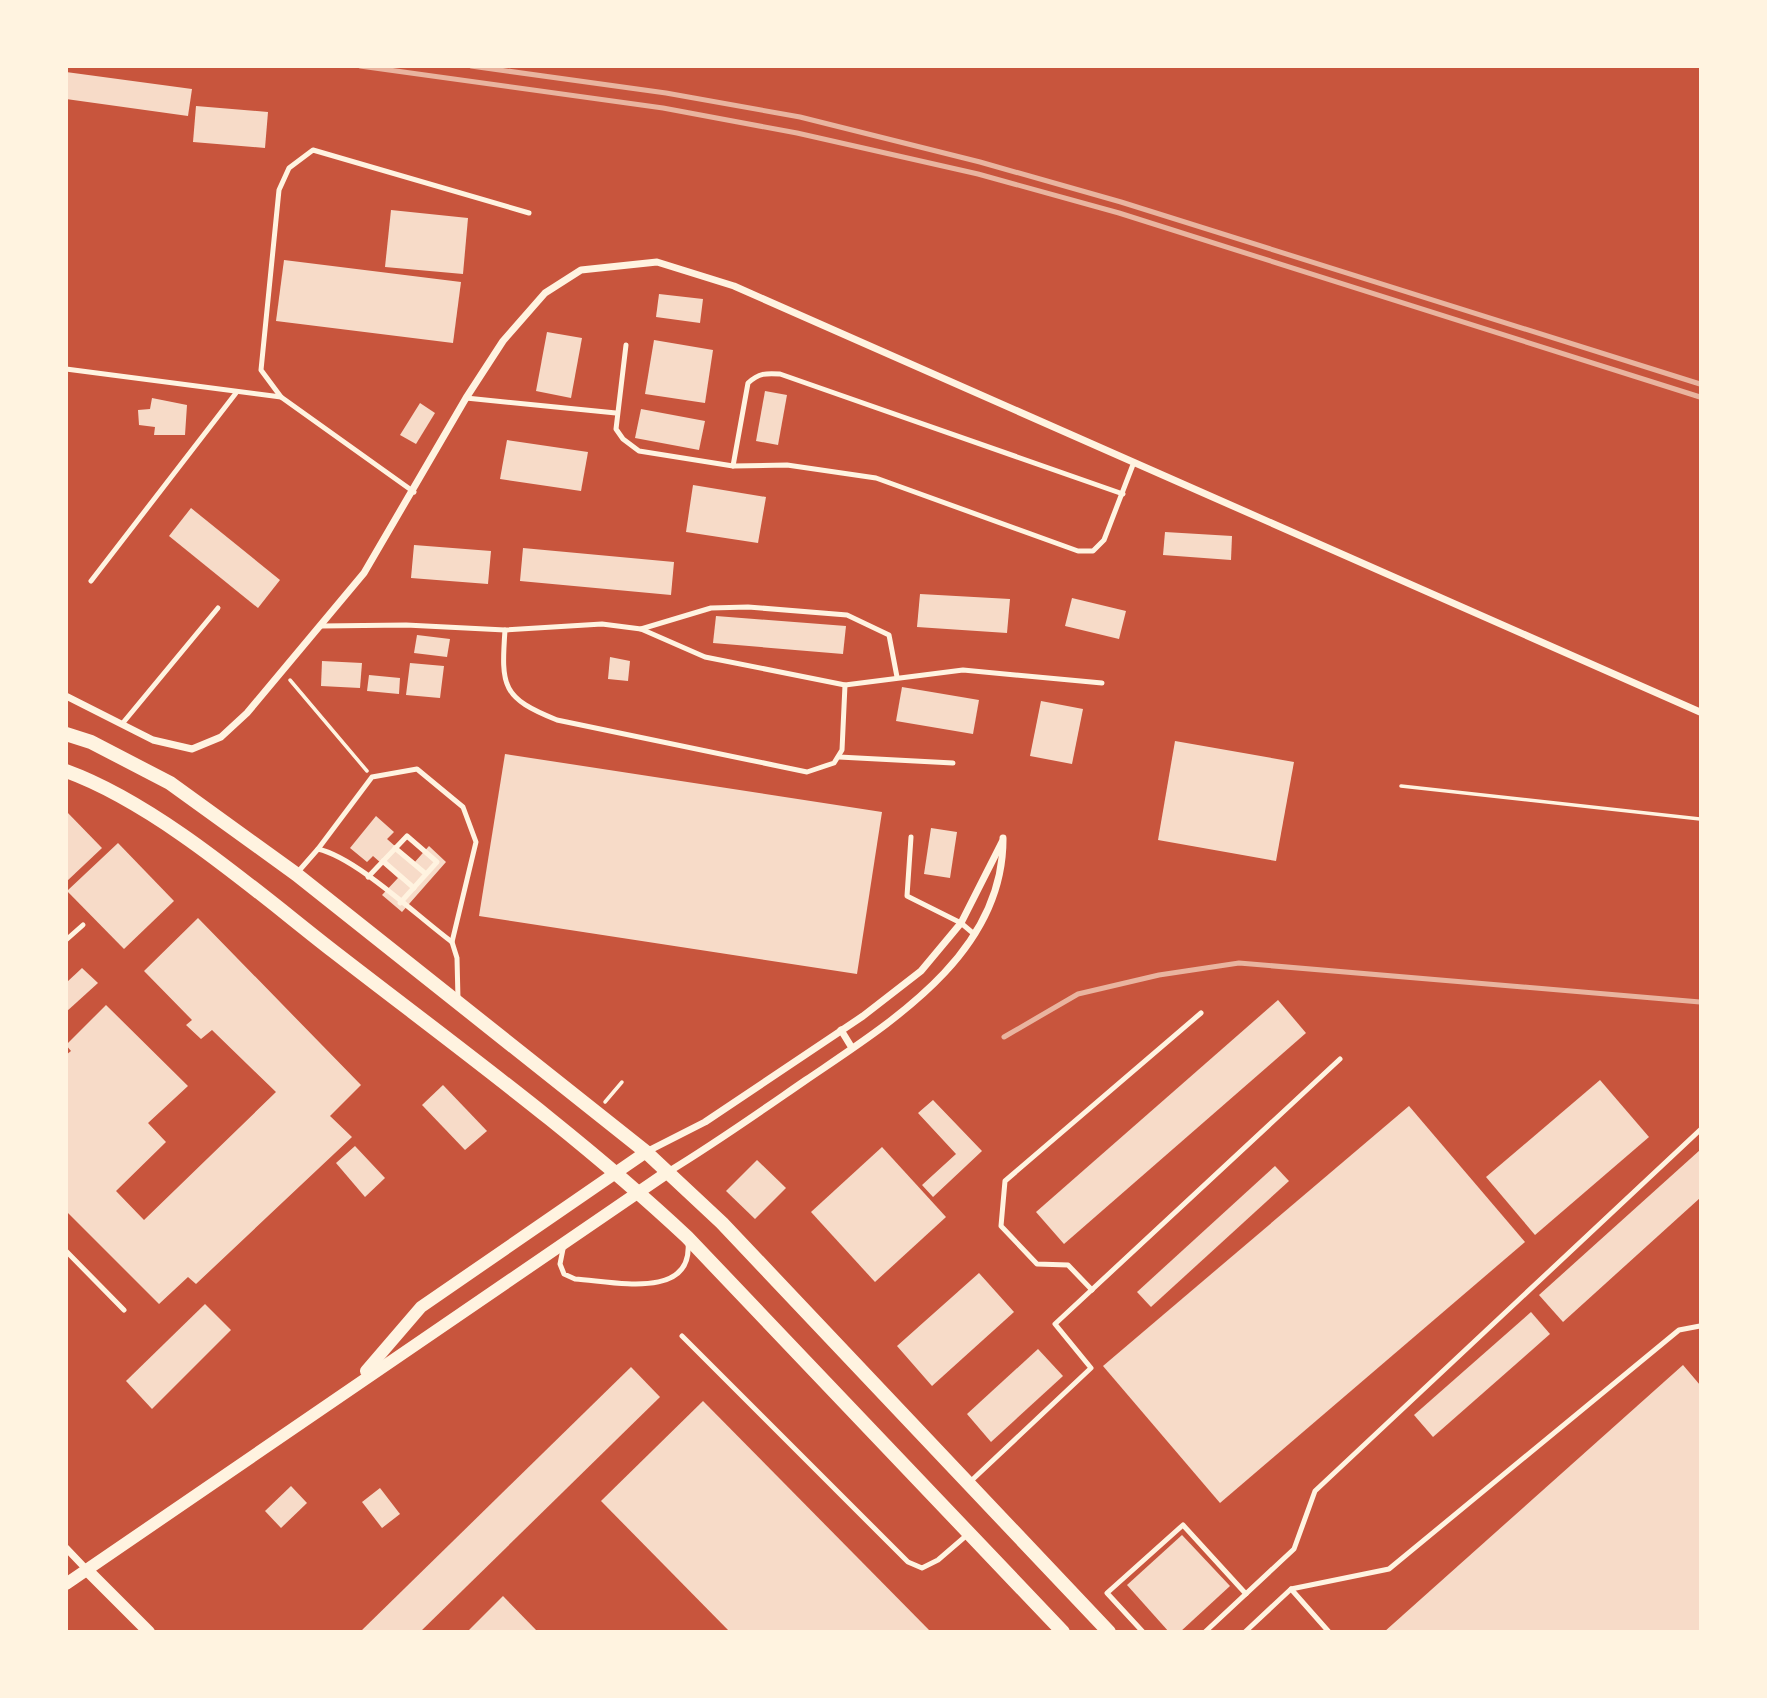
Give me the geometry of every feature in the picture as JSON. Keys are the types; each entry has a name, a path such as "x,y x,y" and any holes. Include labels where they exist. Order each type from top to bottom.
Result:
{"main road":[{"path":"66,734 91,742 170,783 296,874 646,1152 722,1223 1109,1632"},
{"path":"66,771 149,813 247,884 614,1172 687,1237 1063,1632"}],"street":[{"path":"66,696 153,740 192,748 221,737 247,713 364,573 414,492 466,398 503,341 545,293 581,270 657,262 734,286 1700,712"},
{"path":"66,1584 354,1385 852,1048 932,987 956,962 974,934 1000,877 1003,838 961,923 921,971 841,1030 705,1122 646,1152 614,1172 421,1307 354,1385"},
{"path":"841,1030 852,1048"},
{"path":"66,1548 149,1632"}],"lane":[{"path":"414,492 281,397 261,370 279,190 289,168 313,150 529,213"},
{"path":"626,345 616,414 617,429 623,439 639,451 733,466 787,465 876,478 1078,551 1093,551 1104,540 1134,462"},
{"path":"66,369 281,397"},
{"path":"733,466 748,383 757,374 780,374 1123,494"},
{"path":"91,581 236,393"},
{"path":"466,398 616,414"},
{"path":"641,629 727,606 847,614 889,635 897,677"},
{"path":"122,724 218,608"},
{"path":"321,626 406,625 505,629 601,624 641,629 705,657 845,685 964,670 1102,683"},
{"path":"505,629 502,671 509,691 528,708 557,720 807,772 825,768 839,757 842,750 845,685"},
{"path":"839,757 953,763"},
{"path":"296,874 372,777 417,769 463,807 476,842 452,943 457,958 458,1002"},
{"path":"368,877 407,836 438,862 400,903"},
{"path":"911,837 907,896 961,923 974,934"},
{"path":"395,848 426,874"},
{"path":"318,849 330,852 368,877 452,943"},
{"path":"383,861 414,888"},
{"path":"66,940 83,925"},
{"path":"1092,1290 1068,1265 1037,1264 1001,1226 1004,1181 1201,1013"},
{"path":"968,1483 1091,1368 1055,1324 1340,1059"},
{"path":"1205,1632 1294,1549 1315,1491 1700,1130"},
{"path":"583,1229 561,1251 559,1264 564,1274 576,1279 660,1284 681,1272 689,1256 687,1237"},
{"path":"66,1251 124,1310"},
{"path":"1245,1632 1291,1589 1389,1569 1679,1330 1700,1326"},
{"path":"682,1336 908,1562 922,1567 938,1560 969,1533"},
{"path":"1143,1632 1107,1593 1183,1525 1246,1594"},
{"path":"1291,1589 1328,1632"}],"path":[{"path":"282,671 372,777"},
{"path":"1401,786 1700,819"},
{"path":"603,1103 622,1082"}],"building":[{"path":"66,72 192,89 188,116 66,99"},
{"path":"196,106 268,112 265,148 193,142"},
{"path":"391,210 468,218 463,274 385,267"},
{"path":"284,260 461,282 453,343 276,321"},
{"path":"659,294 703,299 700,323 656,317"},
{"path":"547,332 582,338 571,398 536,391"},
{"path":"654,340 713,350 705,403 645,394"},
{"path":"765,391 787,395 778,445 756,441"},
{"path":"152,398 187,405 185,435 154,435 155,427 139,425 138,410 150,409"},
{"path":"420,403 435,413 416,444 400,435"},
{"path":"641,409 705,421 699,450 635,438"},
{"path":"507,440 588,452 581,491 500,479"},
{"path":"693,485 766,497 758,543 686,532"},
{"path":"191,508 280,580 258,608 169,536"},
{"path":"1165,532 1232,536 1231,560 1163,555"},
{"path":"414,545 491,551 488,584 411,578"},
{"path":"523,548 674,562 671,595 520,581"},
{"path":"920,594 1010,599 1007,633 917,627"},
{"path":"1072,598 1126,611 1119,639 1065,626"},
{"path":"716,616 846,626 843,654 713,643"},
{"path":"417,635 450,639 447,657 414,653"},
{"path":"610,657 630,661 628,681 608,679"},
{"path":"322,661 362,663 360,688 321,686"},
{"path":"410,663 444,666 440,698 406,695"},
{"path":"369,675 400,678 399,694 367,691"},
{"path":"902,687 979,700 973,734 896,721"},
{"path":"1041,701 1083,709 1072,764 1030,756"},
{"path":"1175,741 1294,762 1276,861 1158,840"},
{"path":"505,754 882,812 857,974 479,916"},
{"path":"66,811 102,848 66,882"},
{"path":"376,816 394,832 387,839 414,863 429,846 446,862 402,912 382,895 398,878 373,856 367,862 350,848"},
{"path":"931,828 957,832 950,878 924,874"},
{"path":"118,843 174,901 124,949 67,891"},
{"path":"198,918 361,1085 330,1116 352,1137 196,1284 188,1277 159,1304 66,1211 66,1055 71,1051 66,1045 106,1005 188,1086 148,1123 166,1142 116,1191 144,1220 276,1092 212,1030 201,1039 186,1025 192,1020 144,971"},
{"path":"82,968 98,983 66,1012 66,983"},
{"path":"1278,1000 1306,1033 1064,1244 1036,1212"},
{"path":"1600,1080 1649,1137 1535,1235 1486,1177"},
{"path":"443,1085 487,1131 465,1150 422,1105"},
{"path":"933,1100 982,1151 933,1197 922,1185 956,1154 918,1113"},
{"path":"1409,1106 1525,1242 1220,1503 1103,1366"},
{"path":"355,1146 385,1178 365,1197 336,1163"},
{"path":"882,1147 946,1217 875,1282 811,1212"},
{"path":"1700,1150 1700,1198 1563,1322 1539,1295"},
{"path":"757,1160 786,1188 755,1219 726,1191"},
{"path":"1275,1166 1289,1181 1151,1307 1137,1292"},
{"path":"979,1273 1014,1312 932,1386 897,1346"},
{"path":"205,1304 231,1330 152,1409 126,1381"},
{"path":"1531,1312 1550,1334 1433,1437 1414,1415"},
{"path":"1038,1349 1063,1376 991,1442 967,1414"},
{"path":"1683,1365 1700,1385 1700,1632 1384,1632"},
{"path":"631,1367 660,1397 420,1632 360,1632"},
{"path":"703,1401 931,1632 730,1632 601,1501"},
{"path":"291,1486 307,1503 281,1528 265,1511"},
{"path":"380,1488 400,1514 382,1528 362,1502"},
{"path":"1182,1535 1230,1586 1180,1632 1169,1632 1127,1585"},
{"path":"503,1596 538,1632 467,1632"}],"railway":[{"path":"360,66 663,108 797,133 978,174 1119,213 1700,397"},
{"path":"471,66 666,93 800,117 980,162 1121,202 1700,384"},
{"path":"1004,1037 1078,994 1159,975 1239,963 1700,1002"}]}
